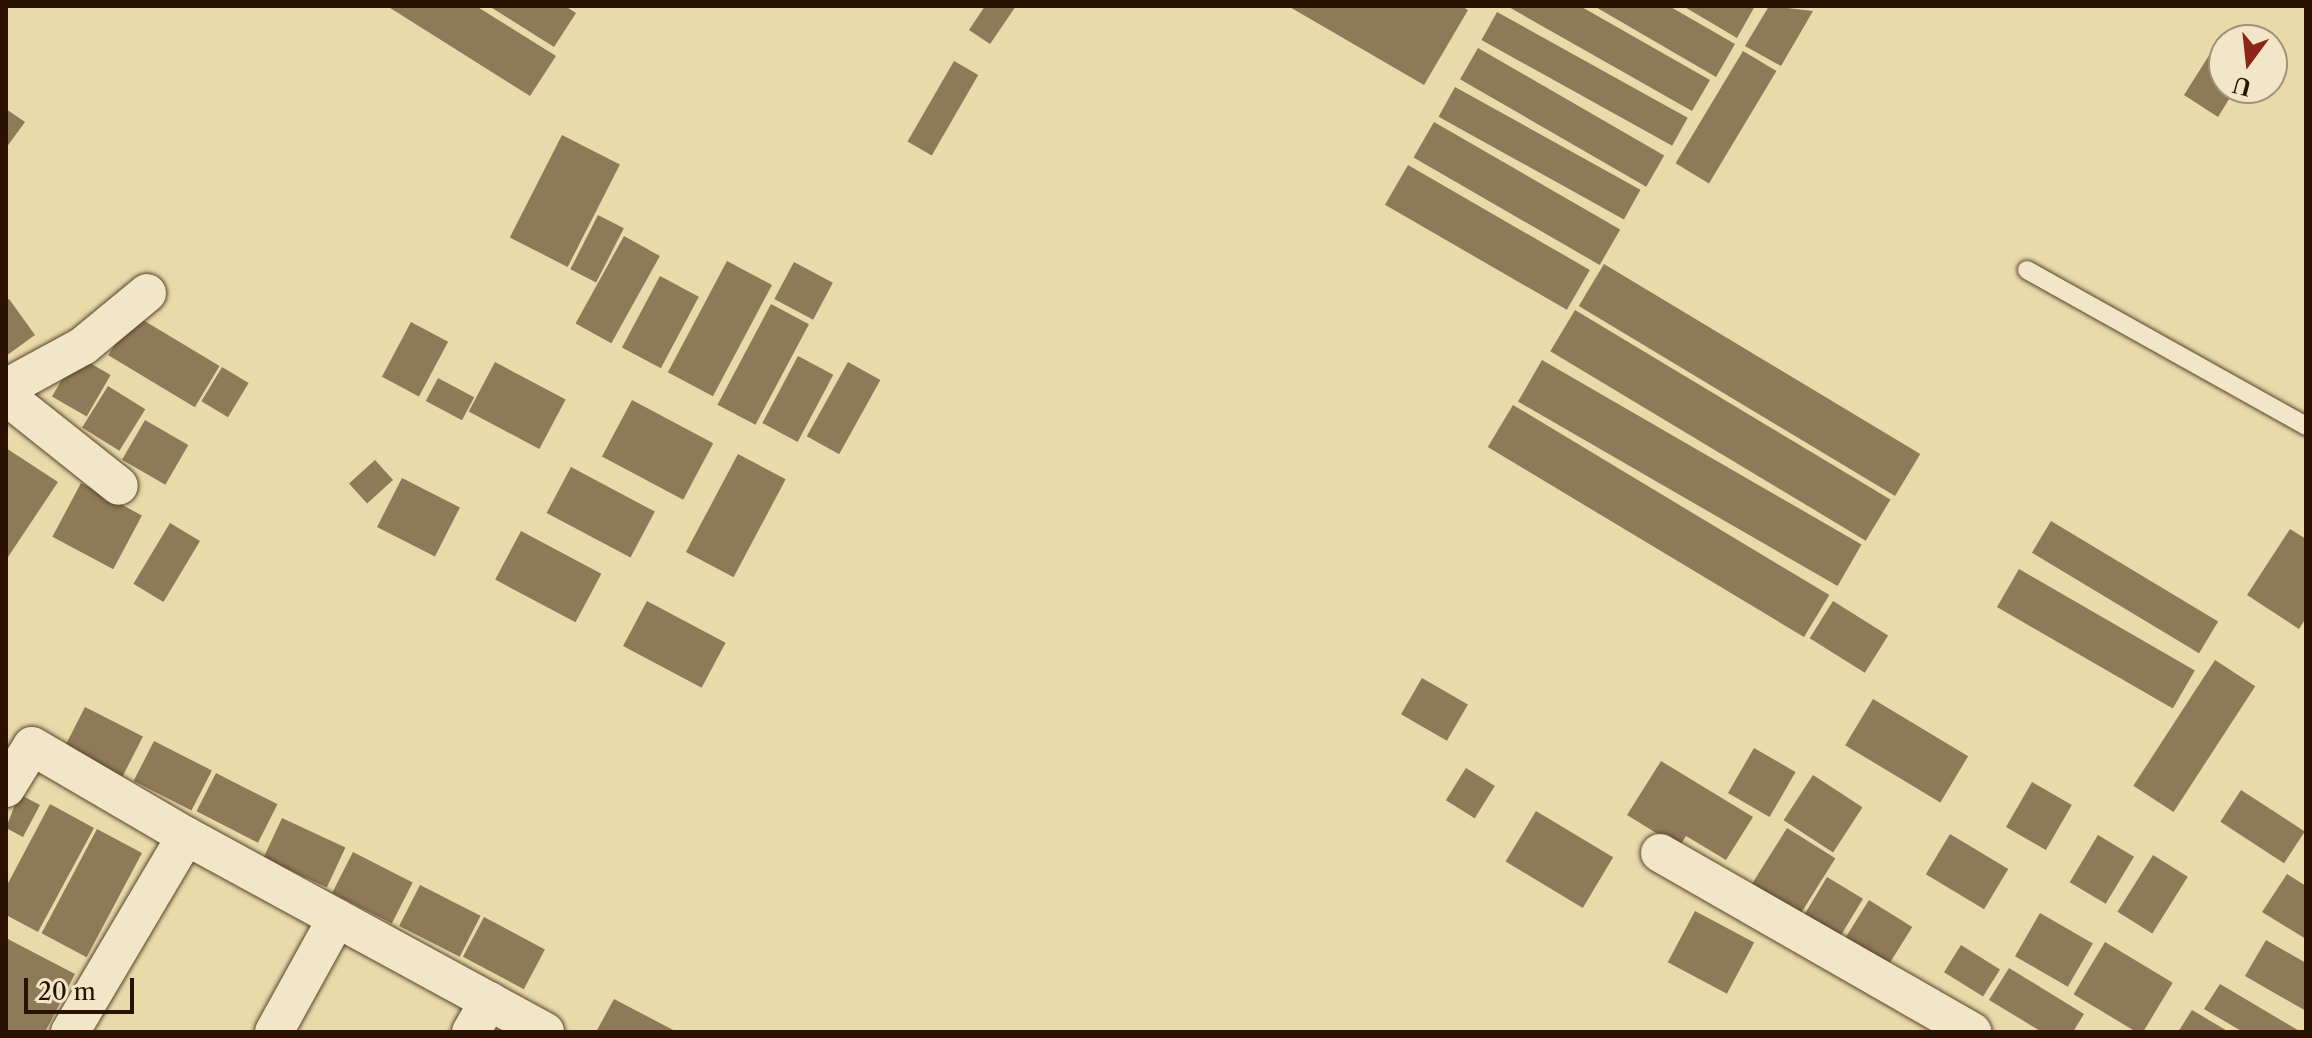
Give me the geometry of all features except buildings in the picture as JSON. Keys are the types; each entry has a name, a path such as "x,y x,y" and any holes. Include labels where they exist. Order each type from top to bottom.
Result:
{"street":[{"path":"6,388 83,346 147,293"},
{"path":"6,396 119,486"},
{"path":"6,788 32,746 186,836 337,918 480,1017 545,1032"},
{"path":"70,1032 186,836"},
{"path":"1660,853 1972,1032"},
{"path":"274,1032 337,918"}],"lane":[{"path":"2027,270 2306,426"}]}
